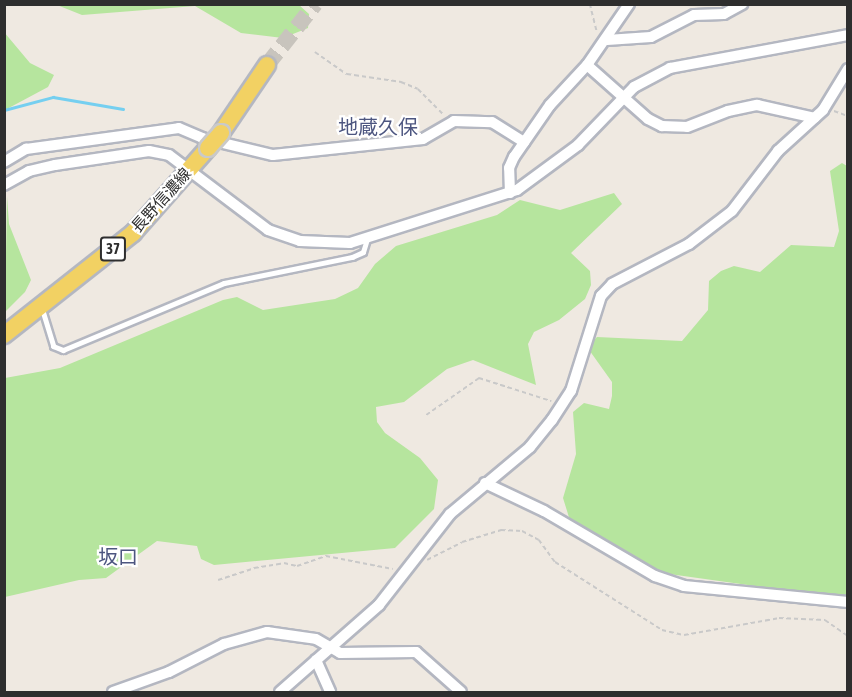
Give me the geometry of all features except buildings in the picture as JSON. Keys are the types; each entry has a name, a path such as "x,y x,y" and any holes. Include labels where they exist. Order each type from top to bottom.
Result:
{"main road":[{"name":"長野信濃線","path":"4,335 133,233 221,133 267,65"}],"street":[{"path":"510,193 509,168 524,142 550,105 606,41 629,4"},
{"path":"606,41 651,37 694,15 724,14 742,4"},
{"path":"4,185 29,171 149,151 169,155 250,219 285,237 333,244 368,238 510,193 578,145 626,96 650,76 670,68 848,35"},
{"path":"587,65 626,96 648,119 663,126 687,127 748,105 815,118"},
{"path":"280,693 379,606 450,514 530,447 563,404 575,380 601,296 612,284 661,262 713,227 732,211 778,151 824,108 848,69"},
{"path":"4,162 26,149 179,128 202,138 273,155 423,139 454,121 492,122 524,142"},
{"path":"485,483 544,511 655,576 684,586 848,602"},
{"path":"113,693 149,681 253,633 295,634 316,639 329,650 340,653 416,652 461,693"},
{"path":"316,660 330,693"}],"lane":[{"path":"41,307 53,346 63,350 224,283 352,257 363,252 368,238"}],"path":[{"path":"590,4 596,31 606,41"},
{"path":"315,52 347,74 401,82 418,89 433,108 454,121"},
{"path":"824,108 848,116"},
{"path":"426,415 479,378 563,404"},
{"path":"423,562 462,542 501,530 522,531 539,540 555,562 662,630 684,635 779,618 825,620 848,636"},
{"path":"218,580 254,568 284,563 297,566 326,556 404,572"}],"green space":[{"path":"57,5 299,5 309,14 308,28 283,38 241,33 195,6 82,15"},
{"path":"4,32 30,63 54,75 48,87 5,110"},
{"path":"842,163 847,166 847,599 655,572 598,535 572,527 563,498 576,454 573,412 584,403 609,409 612,396 612,382 587,347 597,337 682,341 708,310 709,281 721,271 734,266 760,272 791,245 834,247 839,231 830,171"},
{"path":"614,193 622,204 571,253 590,271 591,285 585,299 559,320 534,332 528,344 536,385 473,360 447,369 404,402 376,407 377,422 385,433 420,458 438,480 434,509 395,548 214,565 201,559 197,546 157,541 106,578 79,580 5,597 5,378 60,368 223,300 237,297 263,310 335,299 358,288 375,264 396,246 497,215 520,200 560,210"},
{"path":"7,196 9,224 31,280 25,292 5,312"}],"waterway":[{"path":"4,110 53,97 123,109"}],"tunnel":[{"path":"267,65 315,4"}],"district":[{"name":"地蔵久保","path":"378,126"},
{"name":"坂口","path":"118,556"}]}
